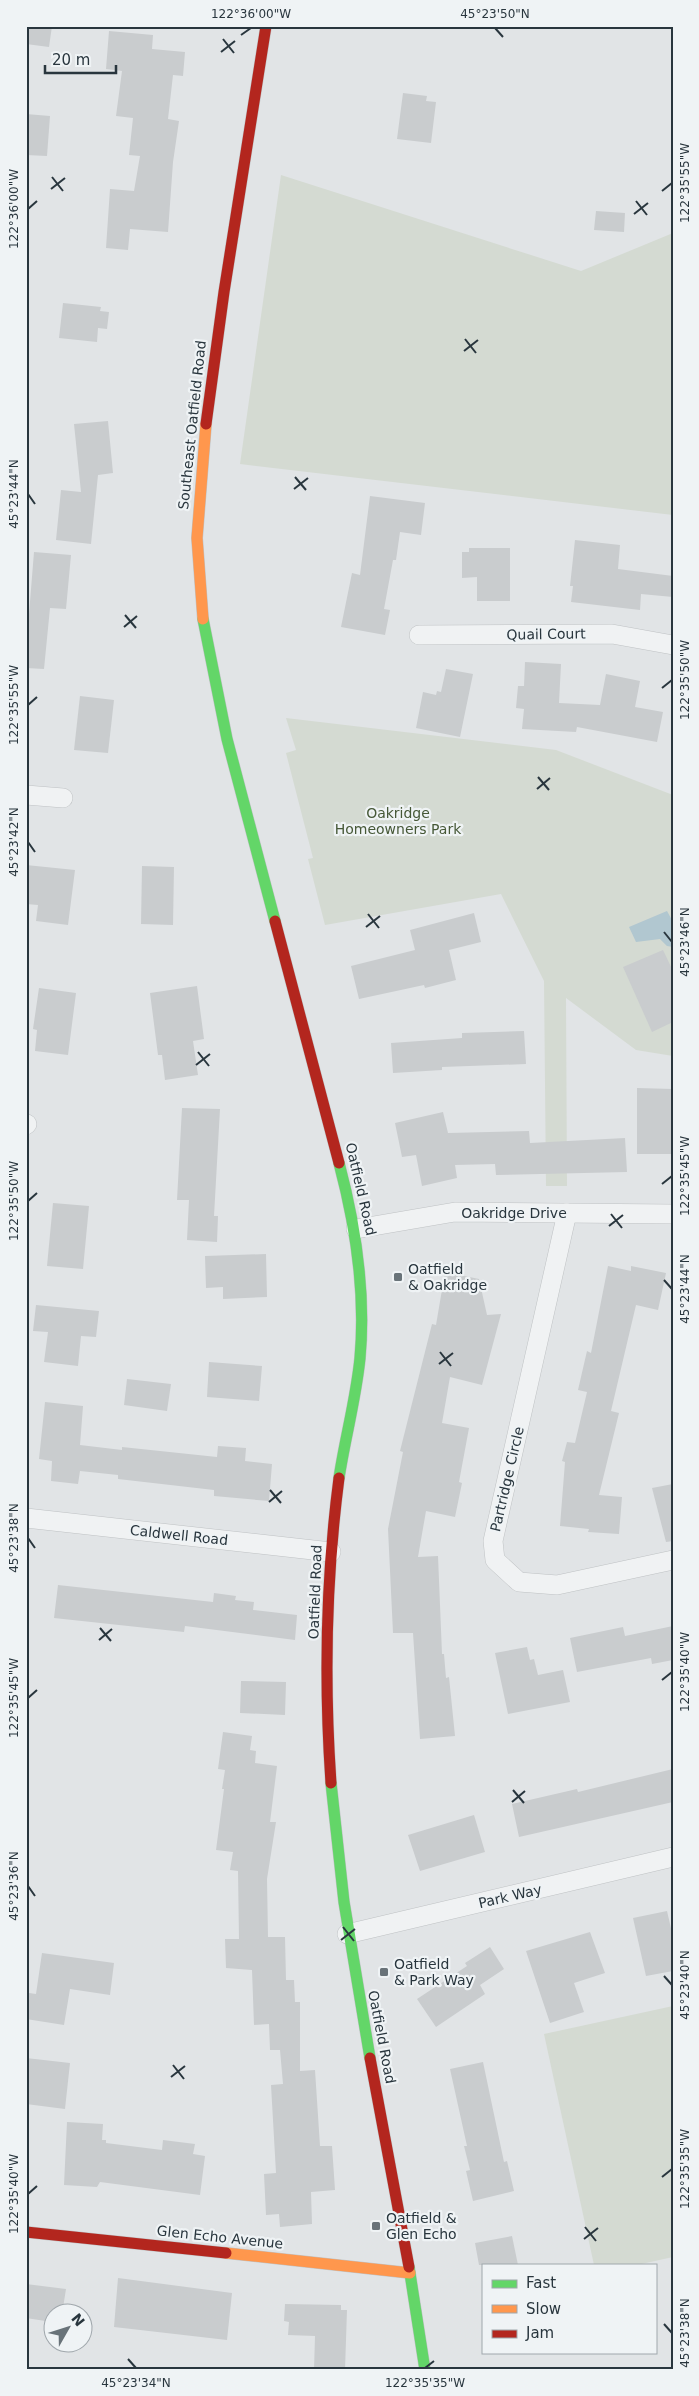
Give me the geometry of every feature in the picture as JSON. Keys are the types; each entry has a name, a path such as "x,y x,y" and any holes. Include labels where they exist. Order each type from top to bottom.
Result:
{"main road":[{"name":"Southeast Oatfield Road","path":"250,825 213,679 205,637 199,589 197,522 204,437 218,326 266,26"},
{"name":"Oatfield Road","path":"250,825 356,1229 363,1287 362,1337 337,1488 331,1552 328,1715 332,1808 348,1934 410,2272 425,2370"},
{"name":"Glen Echo Avenue","path":"26,2232 410,2272"}],"street":[{"name":"Quail Court","path":"419,635 612,634 673,645"},
{"path":"26,794 62,798"},
{"name":"Oakridge Drive","path":"356,1229 455,1212 673,1214"},
{"name":"Partridge Circle","path":"567,1213 493,1541 495,1560 519,1582 557,1585 673,1560"},
{"name":"Caldwell Road","path":"26,1518 331,1552"},
{"name":"Park Way","path":"348,1934 673,1857"}],"green space":[{"path":"281,175 581,271 673,233 673,515 240,464"},
{"name":"Oakridge Homeowners Park","path":"286,718 556,750 673,795 673,1056 636,1050 566,998 567,1186 546,1186 544,981 501,894 325,925 308,859 313,858 286,753 296,750"},
{"path":"673,2006 673,2257 642,2264 594,2264 544,2034"}],"water":[{"path":"667,911 673,922 673,947 667,946 660,939 636,942 629,927"}],"building":[{"path":"26,26 52,26 49,47 26,44"},
{"path":"109,31 153,35 152,49 185,52 183,76 173,75 168,119 179,121 173,162 168,232 130,229 128,250 106,248 110,189 134,191 140,156 129,155 133,118 116,116 122,71 106,69"},
{"path":"403,93 427,96 426,101 436,102 431,143 397,139"},
{"path":"26,114 50,116 47,156 26,155"},
{"path":"596,211 625,213 624,232 594,230"},
{"path":"63,303 101,307 100,311 109,312 107,329 98,328 97,342 59,338"},
{"path":"108,421 113,473 98,475 91,544 56,540 61,490 81,492 74,424"},
{"path":"370,496 425,503 421,535 400,532 396,560 393,560 384,609 390,610 385,635 341,627 352,573 360,575"},
{"path":"575,540 620,545 618,569 673,576 673,597 641,594 640,610 571,602 573,586 570,586"},
{"path":"469,548 510,548 510,601 477,601 477,577 462,578 462,552 469,552"},
{"path":"34,552 71,555 66,609 50,608 44,669 26,668 26,614 29,614"},
{"path":"525,662 561,664 559,703 600,705 606,674 640,681 635,707 663,712 657,742 577,727 576,732 522,729 524,709 516,708 518,686 524,686"},
{"path":"446,669 473,674 460,737 416,728 423,692 436,695 437,691 441,692"},
{"path":"80,696 114,700 108,753 74,750"},
{"path":"26,865 75,870 68,925 36,921 38,905 26,904"},
{"path":"142,866 174,867 173,925 141,924"},
{"path":"474,913 481,942 449,950 456,980 425,988 424,985 359,999 351,966 415,950 410,930"},
{"path":"663,950 673,971 673,1022 652,1032 623,967"},
{"path":"197,986 204,1039 193,1041 198,1075 165,1080 162,1055 158,1055 150,993"},
{"path":"39,988 76,993 68,1055 35,1051 37,1030 33,1029"},
{"path":"524,1031 526,1064 442,1067 442,1070 393,1073 391,1043 462,1038 462,1033"},
{"path":"637,1088 673,1089 673,1154 637,1154"},
{"path":"182,1108 220,1109 214,1216 218,1216 217,1242 187,1240 189,1200 177,1200"},
{"path":"443,1112 448,1133 529,1131 530,1143 625,1138 627,1172 496,1175 495,1164 455,1165 457,1178 422,1186 416,1155 402,1157 395,1123"},
{"path":"53,1203 89,1206 83,1269 47,1266"},
{"path":"266,1254 267,1297 223,1299 223,1287 206,1288 205,1256"},
{"path":"608,1266 631,1271 631,1266 666,1273 658,1310 636,1305 611,1411 619,1413 599,1495 622,1497 619,1534 588,1532 589,1529 560,1526 565,1462 562,1461 567,1442 575,1443 587,1392 578,1390 587,1351 591,1353"},
{"path":"445,1272 479,1279 487,1315 501,1314 482,1385 450,1377 442,1423 469,1428 459,1482 462,1483 455,1517 426,1511 418,1557 438,1556 442,1654 444,1654 446,1678 449,1677 455,1736 420,1739 413,1633 393,1633 388,1529 403,1452 400,1451 432,1324 436,1325"},
{"path":"36,1305 99,1311 96,1337 81,1336 78,1366 44,1362 48,1332 33,1331"},
{"path":"209,1362 262,1366 259,1401 207,1397"},
{"path":"127,1379 171,1384 167,1411 124,1405"},
{"path":"45,1402 83,1406 80,1445 122,1450 122,1447 217,1457 218,1446 246,1448 245,1461 272,1464 269,1501 214,1496 214,1490 118,1479 118,1475 80,1471 78,1484 51,1481 52,1461 39,1459"},
{"path":"673,1484 673,1541 666,1542 652,1488"},
{"path":"58,1585 213,1602 214,1593 236,1596 235,1600 254,1602 253,1610 297,1615 295,1640 185,1626 184,1632 54,1618"},
{"path":"673,1626 673,1660 652,1664 651,1658 577,1672 570,1638 623,1627 625,1636"},
{"path":"527,1647 530,1660 534,1659 538,1675 563,1670 570,1702 508,1714 495,1653"},
{"path":"241,1681 286,1682 285,1715 240,1713"},
{"path":"223,1732 252,1736 250,1750 256,1751 255,1763 277,1766 270,1822 276,1822 267,1879 268,1937 285,1937 286,1980 294,1980 295,2002 300,2002 300,2071 315,2070 320,2146 332,2146 335,2190 311,2192 312,2224 280,2227 279,2214 266,2215 264,2174 276,2173 271,2085 283,2084 280,2050 270,2050 269,2024 254,2025 252,1970 226,1968 225,1939 239,1939 238,1871 230,1870 233,1852 216,1850 224,1789 222,1789 225,1770 218,1769"},
{"path":"673,1769 673,1802 519,1837 512,1804 577,1789 578,1792"},
{"path":"474,1815 485,1852 420,1871 408,1835"},
{"path":"667,1911 673,1937 673,1971 646,1976 633,1918"},
{"path":"590,1932 605,1973 574,1983 584,2012 550,2023 526,1951"},
{"path":"490,1947 504,1969 480,1985 485,1994 436,2027 417,1999 467,1966 465,1963"},
{"path":"42,1953 114,1963 110,1995 70,1989 64,2025 26,2019 29,1993 36,1994"},
{"path":"26,2058 70,2063 65,2109 26,2104"},
{"path":"483,2062 504,2162 507,2161 514,2191 473,2201 466,2171 470,2170 464,2146 467,2146 450,2069"},
{"path":"67,2122 103,2124 102,2140 106,2140 106,2143 162,2150 163,2140 195,2144 193,2154 205,2156 200,2195 100,2182 97,2187 64,2185"},
{"path":"512,2236 518,2264 479,2265 475,2243"},
{"path":"118,2278 232,2293 227,2340 114,2327"},
{"path":"26,2284 66,2289 64,2304 42,2304 42,2320 26,2318"},
{"path":"285,2304 341,2305 341,2310 347,2310 345,2370 314,2370 315,2336 288,2335 289,2322 284,2321"}],"traffic: fast":[{"path":"203,619 227,739 275,921"},
{"path":"339,1163 355,1235 362,1309 362,1333 358,1373 339,1478"},
{"path":"331,1783 344,1902 370,2058"},
{"path":"409,2267 425,2370"}],"traffic: slow":[{"path":"203,619 197,538 206,424"},
{"path":"226,2253 410,2273"}],"traffic: jam":[{"path":"206,424 224,292 266,26"},
{"path":"275,921 339,1163"},
{"path":"331,1783 327,1668 331,1554 339,1478"},
{"path":"370,2058 409,2267"},
{"path":"26,2232 226,2253"}],"place":[{"name":"Oatfield & Oakridge","path":"398,1277"},
{"name":"Oatfield & Park Way","path":"384,1972"},
{"name":"Oatfield & Glen Echo","path":"376,2226"}]}
